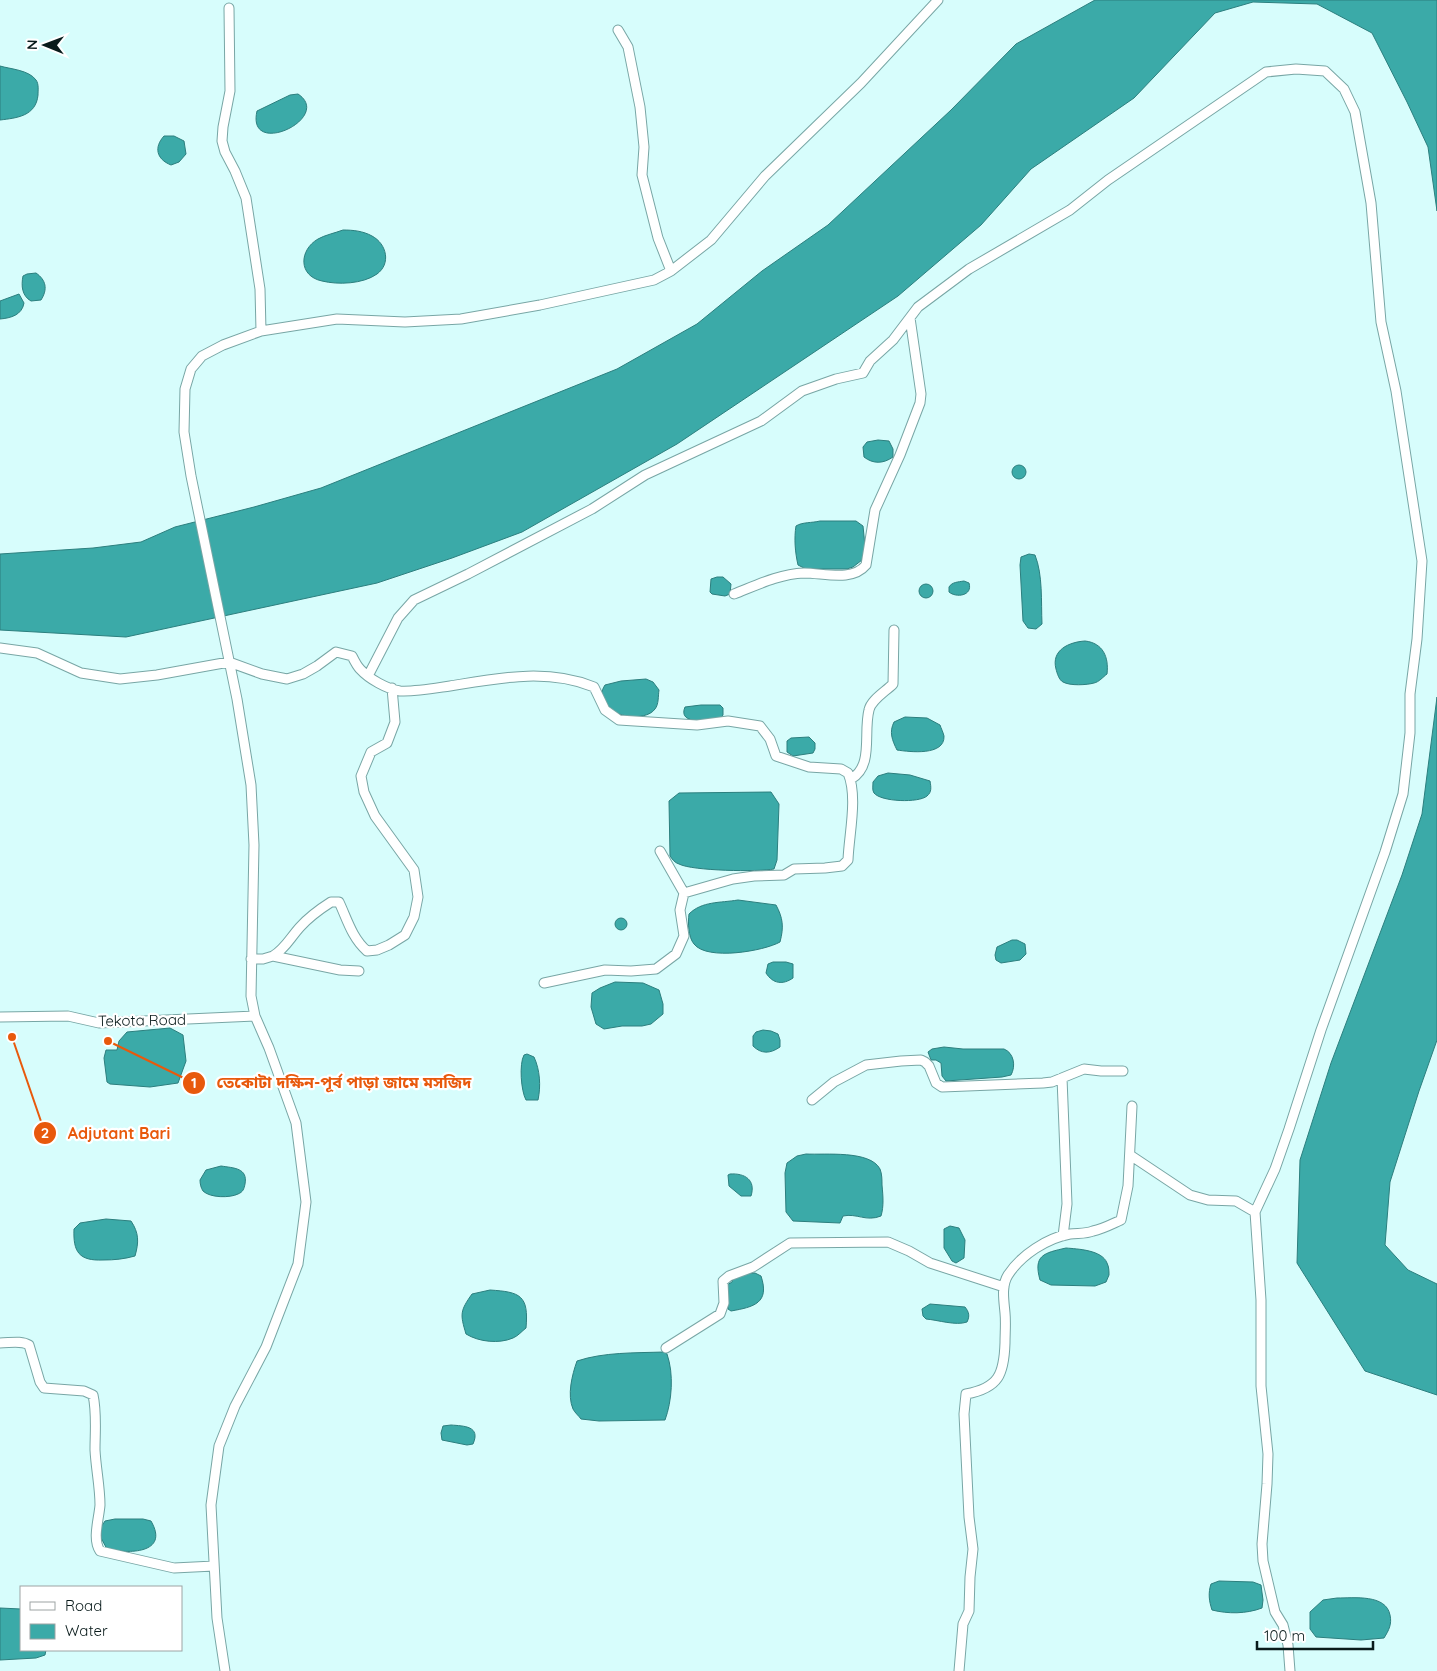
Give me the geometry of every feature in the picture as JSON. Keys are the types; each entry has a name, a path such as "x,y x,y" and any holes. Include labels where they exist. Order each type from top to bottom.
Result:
{"street":[{"path":"225,1671 217,1618 211,1505 219,1446 235,1406 266,1347 298,1264 306,1202 296,1123 269,1048 255,1016 251,996 254,845 251,784 229,662 190,476 184,432 185,389 191,369 202,356 223,345 261,331 337,319 405,322 460,319 540,305 654,280 671,271 711,240 765,176 861,84 938,0"},
{"path":"229,8 230,91 222,141 225,152 235,170 246,198 258,272 261,331"},
{"path":"618,30 628,47 638,93 644,148 642,175 658,238 671,271"},
{"path":"368,676 398,618 414,600 575,518 645,475 761,421 802,391 836,379 863,373 870,361 893,340 918,307 969,268 1070,210 1108,180 1266,72 1296,69 1325,71 1344,88 1355,112 1371,203 1381,322 1399,409 1422,562 1417,639 1410,694 1410,733 1403,794 1385,852 1333,996 1275,1169 1255,1212 1261,1300 1261,1386 1268,1454 1262,1544 1263,1561 1276,1612 1283,1625 1288,1645 1290,1671"},
{"path":"734,594 780,576 805,573 847,575 861,572 866,565 875,510 900,455 920,403 921,394 910,318"},
{"path":"851,780 859,775 866,760 869,709 875,699 893,684 894,630"},
{"path":"0,648 36,652 81,673 120,679 157,675 229,662 262,674 287,679 303,674 336,652 352,656 360,669 368,676 377,682 400,691 513,676 544,675 579,681 594,687 604,710 619,720 697,725 728,721 760,726 770,739 776,756 809,767 841,769 848,774 851,780 852,815 848,860 842,866 794,869 784,875 733,879 684,893"},
{"path":"251,959 263,959 283,950 287,942 305,922 331,902 338,902 353,935 367,951 377,950 389,945 404,934 414,917 418,897 414,870 375,816 364,792 361,776 371,752 387,743 394,722 392,688"},
{"path":"544,983 606,970 656,969 676,954 684,936 680,910 684,893 660,851"},
{"path":"273,956 340,970 359,971"},
{"name":"Tekota Road","path":"0,1017 68,1016 99,1023 255,1016"},
{"path":"812,1100 834,1082 866,1065 901,1061 921,1060 925,1062 929,1066 936,1083 942,1087 1052,1082 1084,1069 1123,1071"},
{"path":"1062,1078 1066,1204 1063,1236"},
{"path":"959,1671 963,1624 969,1611 973,1549 969,1517 964,1414 966,1394 978,1392 992,1386 1003,1369 1004,1286 1007,1277 1024,1257 1050,1241 1063,1236 1091,1232 1121,1220 1128,1186 1132,1106"},
{"path":"1130,1155 1190,1196 1208,1200 1236,1201 1255,1212"},
{"path":"666,1348 720,1314 724,1303 723,1281 729,1276 753,1267 790,1243 888,1242 930,1263 1004,1286"},
{"path":"0,1343 16,1342 29,1344 40,1382 44,1388 84,1391 92,1396 95,1414 95,1452 100,1494 97,1548 100,1551 174,1568 214,1566"}],"water":[{"path":"1095,0 1437,0 1437,211 1428,147 1372,33 1317,4 1253,2 1215,13 1134,98 1031,169 981,225 898,296 677,444 522,532 377,583 126,637 0,630 0,554 93,548 141,542 175,527 321,488 617,369 697,324 762,271 828,225 951,110 1016,44"},
{"path":"0,66 29,74 37,82 38,95 36,102 30,112 25,115 0,120"},
{"path":"298,94 306,104 305,114 298,123 287,130 275,133 264,132 257,125 257,111 290,95"},
{"path":"164,136 174,136 184,141 186,154 179,162 171,165 160,156 158,148"},
{"path":"343,230 369,234 381,244 386,260 381,270 365,280 350,283 328,282 314,278 305,268 304,262 307,250 318,239"},
{"path":"36,273 44,282 45,292 41,300 31,301 23,290 23,276"},
{"path":"19,294 24,303 21,310 12,317 0,319 0,301"},
{"path":"889,441 893,449 893,457 886,461 878,462 864,457 863,447 867,442"},
{"path":"1016,465 1022,465 1026,472 1022,479 1016,479 1012,475 1012,469"},
{"path":"820,521 856,521 863,526 865,546 862,560 847,569 806,569 798,565 795,545 796,526"},
{"path":"1029,554 1035,555 1040,580 1042,624 1036,629 1028,628 1023,621 1020,565 1021,557"},
{"path":"723,577 731,584 730,594 725,596 710,592 711,579"},
{"path":"964,581 969,583 969,591 963,595 949,592 949,587 952,584"},
{"path":"923,584 929,584 933,591 929,598 923,598 919,594 919,588"},
{"path":"1085,641 1091,642 1104,652 1107,662 1107,674 1098,682 1091,684 1074,685 1063,682 1056,671 1056,657 1067,645"},
{"path":"646,679 653,682 659,690 656,707 649,714 629,716 619,714 604,703 601,695 605,685 621,681"},
{"path":"1437,697 1437,1040 1390,1182 1385,1245 1408,1270 1437,1284 1437,1395 1365,1371 1297,1263 1300,1160 1331,1063 1402,875 1422,814"},
{"path":"720,705 723,708 723,715 720,719 703,721 686,717 684,713 685,707"},
{"path":"905,717 927,718 940,725 944,736 943,742 933,750 897,750 892,736 892,726 894,722"},
{"path":"809,737 815,743 813,753 793,756 787,752 787,741 791,738"},
{"path":"888,773 910,775 930,781 930,793 916,800 892,800 878,796 873,792 873,782 878,776"},
{"path":"771,792 779,804 777,860 774,869 741,871 697,868 678,863 670,856 669,801 679,793"},
{"path":"738,900 776,905 782,923 780,942 736,953 711,952 701,949 694,944 690,934 689,914 705,905"},
{"path":"619,918 623,918 627,924 623,930 619,930 615,926 615,922"},
{"path":"1012,940 1025,944 1026,954 1020,960 1001,963 996,960 997,947"},
{"path":"773,962 793,964 793,978 786,982 778,982 769,977 766,973 768,964"},
{"path":"615,982 643,983 659,990 663,1004 663,1014 651,1024 642,1026 622,1026 604,1029 596,1024 591,1007 592,993"},
{"path":"170,1028 183,1035 186,1061 178,1083 150,1087 110,1084 107,1082 104,1058 106,1050 117,1050 119,1041 127,1032"},
{"path":"763,1030 778,1034 780,1047 766,1052 759,1051 753,1046 753,1036 756,1032"},
{"path":"944,1047 1004,1049 1012,1057 1013,1071 1011,1075 1002,1077 946,1081 942,1076 941,1063 931,1060 928,1052 932,1049"},
{"path":"527,1054 534,1057 538,1067 540,1084 538,1100 526,1100 523,1090 521,1078 522,1059"},
{"path":"806,1154 857,1156 875,1163 882,1175 883,1208 881,1216 866,1218 848,1215 843,1216 840,1223 793,1221 786,1212 785,1173 787,1163 797,1156"},
{"path":"221,1166 235,1168 242,1172 245,1179 241,1192 220,1197 203,1191 200,1180 206,1170"},
{"path":"728,1175 745,1176 751,1182 751,1196 741,1196 729,1186"},
{"path":"106,1219 131,1221 138,1238 135,1256 115,1260 95,1260 88,1259 79,1254 75,1244 74,1229 80,1223"},
{"path":"950,1226 959,1228 965,1240 964,1258 956,1263 952,1261 944,1248 944,1229"},
{"path":"1066,1248 1089,1251 1100,1255 1108,1264 1109,1275 1106,1282 1095,1286 1051,1285 1040,1280 1038,1265 1042,1256"},
{"path":"755,1273 761,1276 763,1285 762,1298 747,1308 731,1311 728,1309 727,1285 733,1279 744,1274"},
{"path":"490,1290 515,1294 524,1302 527,1317 526,1328 515,1337 502,1341 489,1341 477,1339 466,1334 462,1317 465,1305 472,1294"},
{"path":"930,1304 965,1307 969,1318 967,1322 963,1323 926,1319 923,1316 922,1309"},
{"path":"664,1352 667,1354 671,1370 671,1396 665,1420 599,1421 581,1419 574,1410 570,1391 577,1361 609,1354"},
{"path":"451,1425 473,1430 475,1438 473,1444 467,1445 442,1440 443,1426"},
{"path":"143,1519 151,1521 155,1532 155,1540 151,1546 135,1551 107,1549 101,1538 101,1527 105,1521"},
{"path":"1219,1581 1253,1582 1261,1585 1262,1608 1237,1613 1212,1610 1209,1597 1210,1587 1211,1584"},
{"path":"1360,1598 1376,1600 1382,1603 1387,1608 1391,1618 1390,1627 1384,1638 1361,1640 1316,1637 1310,1629 1310,1612 1323,1600"},
{"path":"0,1608 20,1609 20,1651 46,1651 45,1655 36,1658 0,1660"}],"place":[{"name":"Adjutant Bari","path":"12,1037"},
{"name":"তেকোটা দক্ষিন-পূর্ব পাড়া জামে মসজিদ","path":"108,1041"}]}
